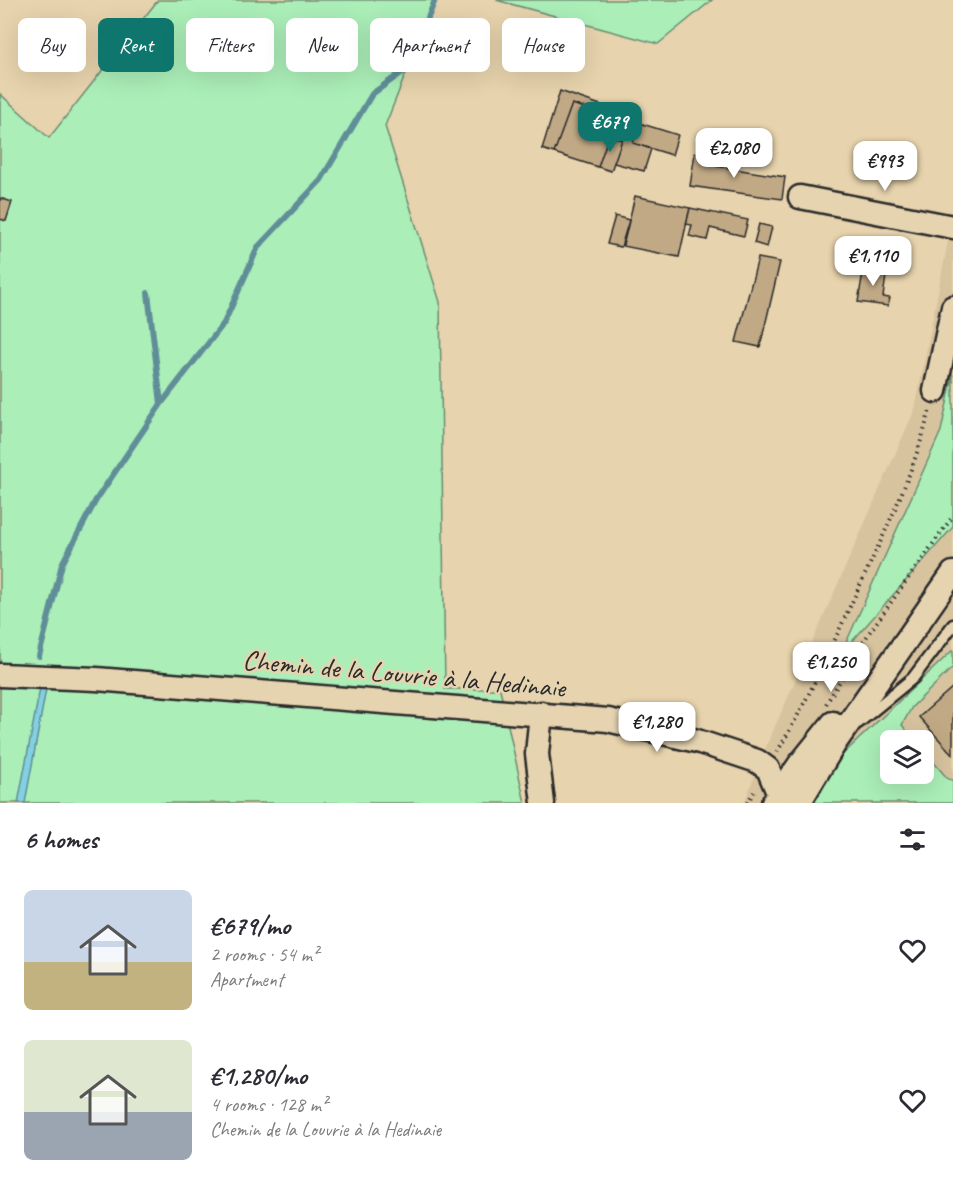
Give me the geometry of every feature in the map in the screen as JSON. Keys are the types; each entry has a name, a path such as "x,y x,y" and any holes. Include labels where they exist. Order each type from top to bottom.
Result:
{"street":[{"path":"800,197 953,227"},
{"path":"934,391 953,308"},
{"path":"784,800 834,743 953,573"},
{"path":"784,800 799,765 920,618"},
{"name":"Chemin de la Louvrie à la Hedinaie","path":"0,675 96,679 608,720 697,741 757,761 768,769"},
{"path":"541,713 537,754 543,803"},
{"path":"768,769 784,800"}],"lane":[{"path":"834,743 913,678 953,625"}],"path":[{"path":"768,769 799,716 892,518 919,453 934,391"},
{"path":"822,710 869,633 953,516"},
{"path":"768,769 785,753"}],"shaded area":[{"path":"953,216 953,803 744,803 766,747 915,409"}],"green space":[{"path":"158,0 435,0 428,18 370,18 370,72 406,72 385,126 440,302 445,689 500,689 525,803 0,803 0,94 49,138 101,72 174,72 174,18 144,18"},
{"path":"496,0 712,0 658,44 585,24 585,18 562,18"},
{"path":"953,375 953,527 841,654 941,431"},
{"path":"953,650 953,667 912,707 902,725 906,730 880,730 880,784 934,784 934,763 948,779 953,780 953,803 812,803 840,757"}],"water":[{"path":"40,688 46,689 25,803 18,803"}],"building":[{"path":"560,91 615,110 612,116 572,104 554,153 542,149"},
{"path":"572,104 628,122 622,140 609,135 598,167 554,153"},
{"path":"628,122 639,123 633,143 651,149 644,171 614,163"},
{"path":"639,123 678,135 672,155 633,143"},
{"path":"609,135 622,140 611,171 598,167"},
{"path":"695,153 716,156 716,166 785,177 782,199 690,186"},
{"path":"635,196 690,208 679,257 623,246"},
{"path":"0,198 12,202 6,221 0,219"},
{"path":"690,208 748,220 744,236 710,228 707,240 689,236 692,225 686,224"},
{"path":"615,216 629,220 621,247 607,244"},
{"path":"759,224 772,227 767,247 754,243"},
{"path":"758,258 780,262 760,347 736,342"},
{"path":"864,266 887,269 883,297 890,298 888,306 858,302"},
{"path":"953,687 953,755 934,734 934,730 931,730 919,717"}],"waterway":[{"path":"161,404 224,323 258,247 321,180 372,94 408,68 435,0"},
{"path":"39,656 62,564 96,500 161,404 148,293"}]}
